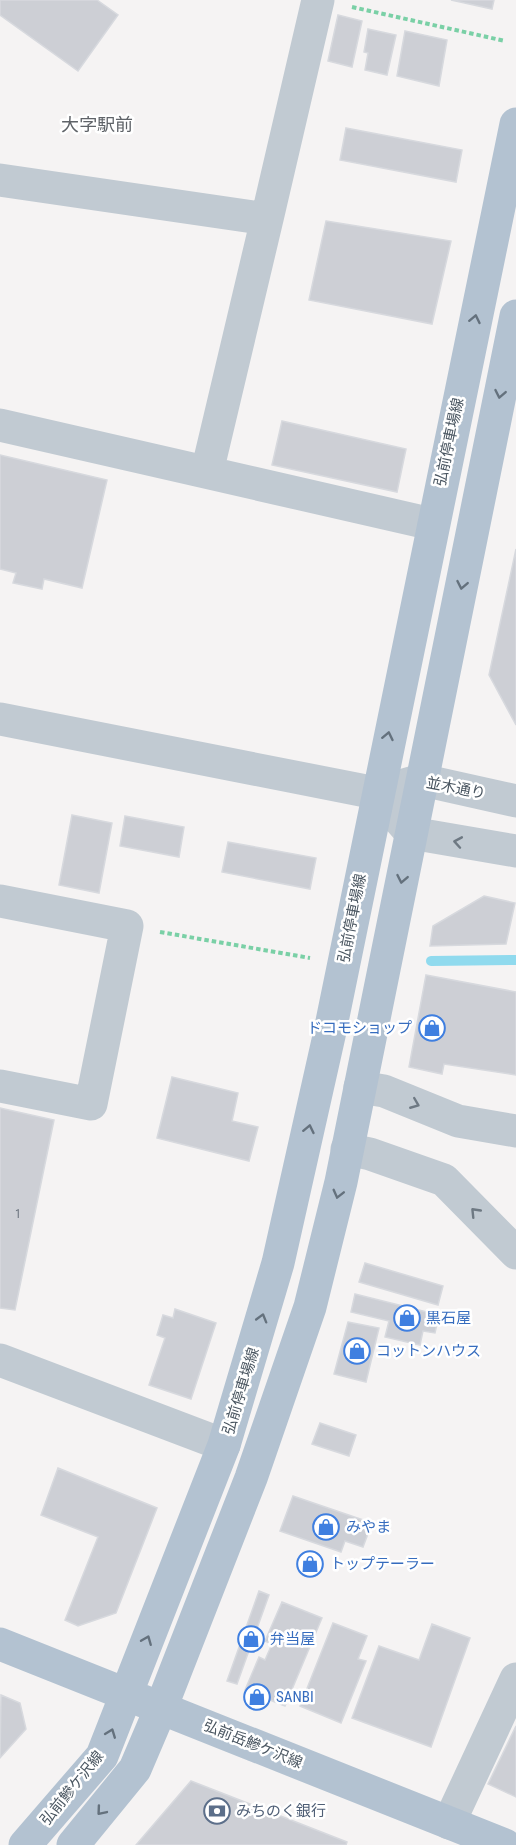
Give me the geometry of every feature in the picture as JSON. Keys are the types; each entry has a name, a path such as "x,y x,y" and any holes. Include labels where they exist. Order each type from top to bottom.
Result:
{"main road":[{"name":"弘前停車場線","path":"126,1694 224,1444 278,1263 329,1035 376,793 516,124"},
{"path":"73,1845 135,1769 250,1478 310,1307 360,1087 516,316"},
{"name":"弘前岳鰺ケ沢線","path":"0,1644 505,1845"},
{"name":"弘前鰺ケ沢線","path":"25,1845 102,1756 126,1694"}],"street":[{"path":"207,472 267,219 332,3"},
{"path":"0,180 267,219"},
{"path":"0,425 432,524"},
{"path":"0,719 376,793 411,833 516,851"},
{"name":"並木通り","path":"376,793 422,780 516,801"},
{"path":"0,901 127,926 92,1104 0,1086"},
{"path":"360,1087 384,1091 458,1121 516,1131"},
{"path":"347,1149 370,1154 444,1180 516,1253"},
{"path":"0,1360 224,1444"},
{"path":"449,1822 516,1679"}],"path":[{"path":"332,3 505,41"},
{"path":"127,926 311,959"}],"building":[{"path":"0,0 97,0 118,15 78,71 0,15"},
{"path":"451,0 494,0 492,9"},
{"path":"338,15 362,21 352,67 328,61"},
{"path":"368,29 396,35 387,75 365,70 368,53 364,52"},
{"path":"405,31 447,40 439,86 397,76"},
{"path":"346,128 462,150 456,182 340,160"},
{"path":"326,221 451,241 432,324 309,300"},
{"path":"282,421 406,449 397,492 272,465"},
{"path":"0,455 107,480 82,588 44,579 42,589 13,583 16,573 0,569"},
{"path":"516,549 516,725 489,675"},
{"path":"72,815 112,823 99,893 59,885"},
{"path":"125,816 184,827 179,857 120,846"},
{"path":"228,842 316,858 310,889 222,872"},
{"path":"484,896 515,903 506,944 430,946 433,926"},
{"path":"426,975 516,992 516,1075 444,1064 442,1074 409,1067"},
{"path":"172,1077 238,1093 232,1121 258,1127 249,1161 157,1138"},
{"path":"0,1108 54,1120 15,1310 0,1308"},
{"path":"365,1263 443,1286 438,1305 359,1282"},
{"name":"黒石屋","path":"355,1294 439,1315 435,1333 423,1331 420,1345 385,1337 389,1321 351,1312"},
{"path":"175,1309 216,1323 191,1399 149,1385 165,1338 157,1335 163,1315 173,1318"},
{"name":"コットンハウス","path":"348,1322 379,1328 366,1382 334,1374"},
{"path":"320,1423 356,1435 349,1456 312,1444"},
{"path":"58,1468 157,1508 116,1613 78,1626 65,1620 98,1537 41,1515"},
{"name":"みやま","path":"293,1496 372,1523 363,1547 345,1541 341,1552 280,1531"},
{"path":"259,1591 269,1595 237,1684 227,1681"},
{"path":"282,1602 322,1618 285,1706 245,1690 259,1657 265,1660 272,1644 265,1641"},
{"path":"333,1623 367,1636 358,1659 366,1661 341,1723 300,1706"},
{"path":"432,1624 470,1638 431,1747 352,1718 379,1646 419,1660"},
{"path":"1,1695 20,1703 26,1729 0,1758"},
{"path":"516,1726 516,1797 488,1784"},
{"name":"みちのく銀行","path":"191,1781 347,1842 346,1845 136,1845"}],"waterway":[{"path":"431,961 516,960"}],"place":[{"name":"ドコモショップ","path":"432,1028"},
{"name":"黒石屋","path":"407,1318"},
{"name":"コットンハウス","path":"357,1351"},
{"name":"みやま","path":"326,1527"},
{"name":"トップテーラー","path":"310,1564"},
{"name":"弁当屋","path":"251,1639"},
{"name":"SANBI","path":"257,1697"},
{"name":"みちのく銀行","path":"217,1811"}],"district":[{"name":"大字駅前","path":"97,125"}]}
